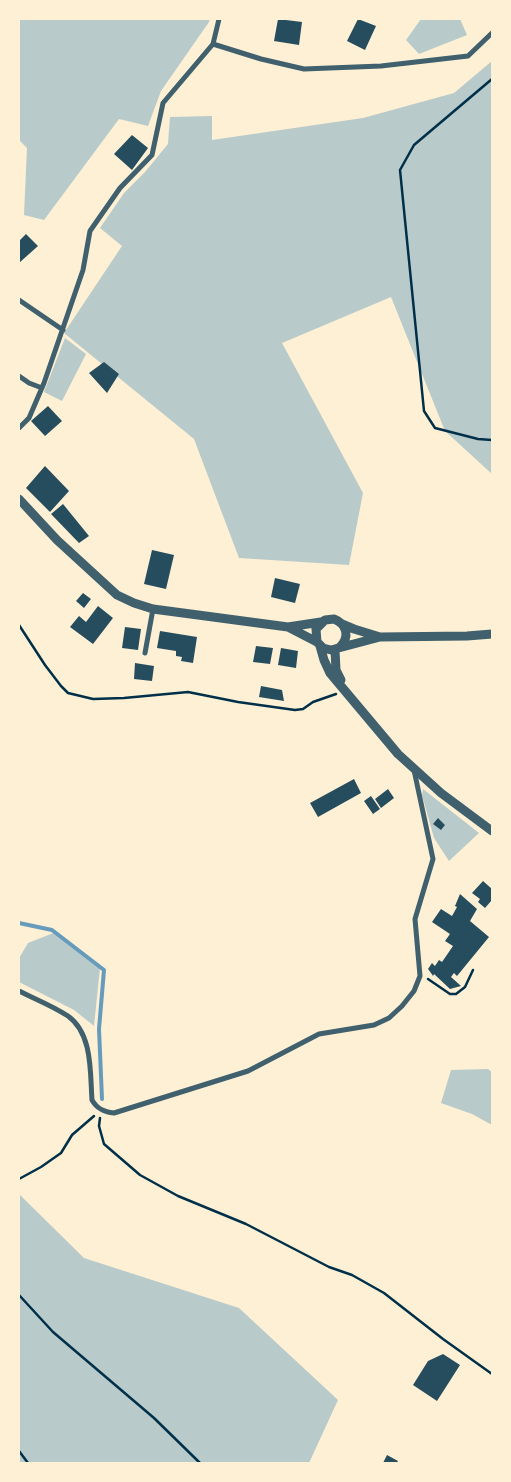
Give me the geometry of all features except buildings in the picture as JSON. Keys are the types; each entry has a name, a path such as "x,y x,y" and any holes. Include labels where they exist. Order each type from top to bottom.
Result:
{"street":[{"path":"19,428 29,418 42,388 83,270 90,232 120,188 152,155 163,103 213,44 219,19"},
{"path":"213,44 261,59 304,69 380,66 468,56 492,33"},
{"path":"19,300 63,330"},
{"path":"19,376 29,383 42,388"},
{"path":"19,499 57,540 117,594 134,603 153,609 288,627 334,619 354,629 380,637"},
{"path":"145,653 153,609"},
{"path":"321,622 316,629 318,644 330,673 398,754 441,793 492,831"},
{"path":"337,648 344,643 346,633 341,623"},
{"path":"288,627 327,650 380,637 492,634"},
{"path":"337,648 336,670 345,690"},
{"path":"19,991 69,1017 78,1027 85,1041 88,1053 92,1100 101,1110 114,1113 248,1071 319,1034 374,1025 389,1018 414,991 420,976 414,919 433,859 413,767"}],"path":[{"path":"492,79 414,145 400,170 424,411 435,428 478,439 492,440"},
{"path":"19,625 61,686 68,693 93,699 188,692 238,702 295,710 303,709 313,702 345,690"},
{"path":"420,976 450,994 456,994 465,987 473,970"},
{"path":"19,1180 61,1153 72,1135 101,1110"},
{"path":"101,1110 99,1126 104,1144 140,1175 178,1196 246,1224 329,1267 352,1275 384,1293 443,1340 492,1374"},
{"path":"19,1295 54,1332 154,1418 200,1463"},
{"path":"19,1451 28,1463"}],"shaded area":[{"path":"19,19 210,19 161,91 148,126 119,119 44,220 24,215 27,148 19,140"},
{"path":"421,19 460,19 467,35 419,54 406,40"},
{"path":"492,61 492,474 445,431 391,297 282,343 363,493 349,565 239,558 194,439 64,333 122,246 100,228 124,193 145,172 168,144 170,117 212,116 212,140 363,118 454,93"},
{"path":"65,338 86,354 62,401 44,392"},
{"path":"423,789 479,833 449,861 434,838 422,795"},
{"path":"56,932 100,968 94,1026 74,1010 19,982 19,958 28,943"},
{"path":"488,1069 492,1072 492,1125 472,1114 441,1103 451,1070"},
{"path":"19,1194 84,1258 239,1308 338,1400 309,1463 19,1463"}],"waterway":[{"path":"19,923 52,930 104,970 99,1029 102,1099"}]}
